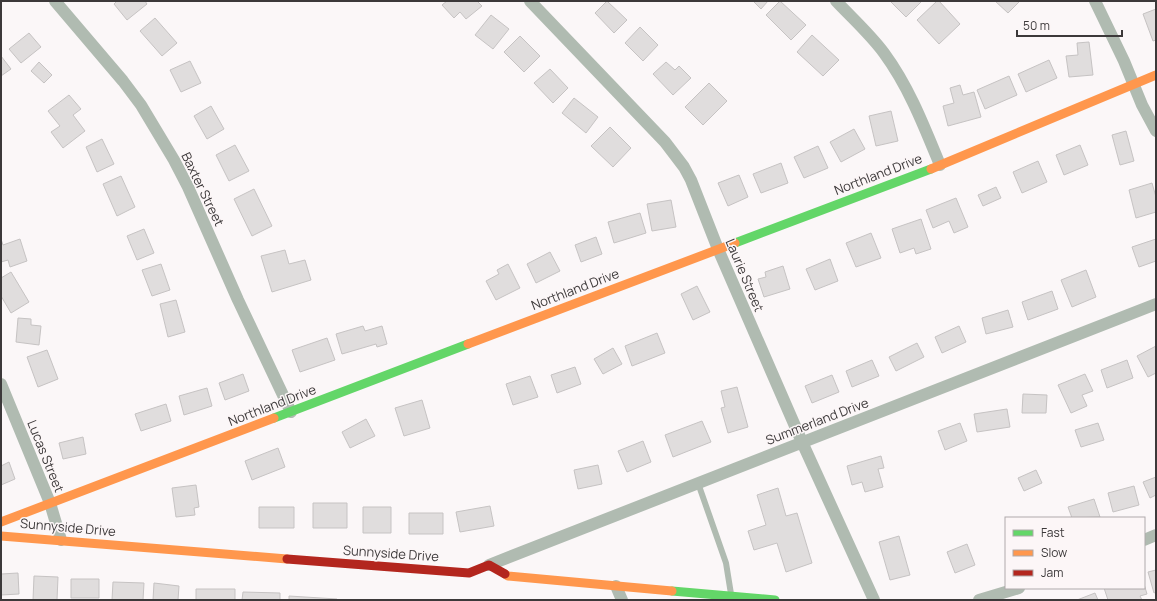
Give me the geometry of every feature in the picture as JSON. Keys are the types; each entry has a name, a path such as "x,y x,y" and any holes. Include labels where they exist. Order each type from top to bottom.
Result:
{"street":[{"name":"Baxter Street","path":"55,1 123,81 141,105 174,160 188,187 238,300 291,412"},
{"name":"Laurie Street","path":"530,1 675,153 684,166 718,249 802,442 874,600"},
{"path":"836,1 884,52 899,74 917,109 940,165"},
{"path":"1095,1 1142,105 1156,131"},
{"name":"Northland Drive","path":"1,522 940,165 1156,76"},
{"name":"Summerland Drive","path":"489,565 1156,304"},
{"name":"Lucas Street","path":"1,384 50,503 61,540"},
{"path":"1145,540 1156,535"},
{"name":"Sunnyside Drive","path":"1,536 469,573 489,565"},
{"path":"489,565 508,576 775,600"},
{"path":"616,586 622,600"},
{"path":"979,600 1016,589"}],"lane":[{"path":"698,483 726,563 731,596"}],"building":[{"path":"117,1 145,1 147,4 127,20 114,4"},
{"path":"447,1 477,1 482,6 466,19 460,12 454,18 442,5"},
{"path":"607,1 627,20 614,33 595,13"},
{"path":"753,1 768,1 761,9"},
{"path":"780,1 806,25 791,40 766,15"},
{"path":"890,1 922,1 906,17"},
{"path":"937,1 939,1 960,24 939,44 917,20"},
{"path":"995,1 1020,1 1008,13"},
{"path":"1156,9 1156,40 1153,41 1143,14"},
{"path":"491,15 509,29 493,49 475,35"},
{"path":"155,18 177,43 162,56 140,31"},
{"path":"640,27 658,45 643,61 625,43"},
{"path":"29,33 41,47 21,63 9,49"},
{"path":"812,35 839,60 823,76 797,52"},
{"path":"520,36 540,56 524,72 504,52"},
{"path":"1089,42 1093,75 1069,77 1066,56 1078,55 1077,43"},
{"path":"1,56 11,69 1,76"},
{"path":"1049,60 1057,78 1026,92 1018,74"},
{"path":"190,61 201,83 181,92 170,70"},
{"path":"39,62 52,75 44,83 31,71"},
{"path":"666,62 675,70 679,66 691,78 673,95 653,74"},
{"path":"550,69 568,88 553,103 534,83"},
{"path":"1009,76 1017,95 985,109 977,90"},
{"path":"709,83 727,101 703,125 685,107"},
{"path":"960,85 963,95 974,92 981,117 948,126 943,106 954,103 950,88"},
{"path":"69,95 81,109 73,115 85,131 63,148 51,132 60,126 48,111"},
{"path":"574,98 598,117 586,133 562,113"},
{"path":"211,106 224,129 207,139 194,116"},
{"path":"891,111 898,141 876,146 869,116"},
{"path":"610,127 631,148 613,167 591,146"},
{"path":"854,129 865,149 841,162 830,142"},
{"path":"1126,131 1134,161 1120,165 1112,135"},
{"path":"102,139 114,164 97,172 86,147"},
{"path":"235,145 249,171 229,181 216,155"},
{"path":"1080,145 1088,165 1064,175 1056,155"},
{"path":"818,146 828,168 804,178 794,157"},
{"path":"1038,161 1047,182 1022,193 1013,172"},
{"path":"781,163 788,183 761,193 753,174"},
{"path":"739,175 748,197 728,206 718,183"},
{"path":"121,176 135,207 117,216 103,184"},
{"path":"1152,183 1156,197 1156,212 1136,218 1129,190"},
{"path":"996,187 1001,198 983,206 978,195"},
{"path":"254,189 272,226 252,236 234,199"},
{"path":"956,198 968,227 954,233 949,221 933,228 926,210"},
{"path":"671,200 676,227 652,231 647,204"},
{"path":"640,213 646,233 614,243 608,222"},
{"path":"921,219 931,249 916,254 914,248 900,253 892,229"},
{"path":"144,229 154,253 137,260 127,236"},
{"path":"871,233 881,258 856,267 846,243"},
{"path":"596,237 602,254 581,262 575,245"},
{"path":"1,239 3,245 20,239 27,261 10,267 8,260 1,262"},
{"path":"1156,239 1156,261 1139,267 1132,247"},
{"path":"285,250 289,264 305,260 311,280 272,292 261,256"},
{"path":"550,252 560,271 536,283 527,264"},
{"path":"830,259 838,281 815,290 806,269"},
{"path":"161,264 170,290 152,296 142,270"},
{"path":"508,264 520,288 496,300 486,281 499,274 497,270"},
{"path":"783,266 790,289 764,297 758,279 766,277 765,272"},
{"path":"1086,270 1096,297 1072,307 1061,280"},
{"path":"11,272 29,302 11,313 1,296 1,278"},
{"path":"697,286 710,312 693,320 681,294"},
{"path":"1052,291 1058,309 1028,320 1022,302"},
{"path":"176,300 185,332 168,337 160,304"},
{"path":"1008,310 1013,327 986,334 982,318"},
{"path":"18,318 31,319 31,325 41,326 39,345 16,342"},
{"path":"363,326 365,331 382,326 387,344 377,347 376,344 342,354 336,334"},
{"path":"959,326 966,342 942,353 935,337"},
{"path":"657,333 665,353 632,366 625,346"},
{"path":"327,338 335,360 300,372 292,350"},
{"path":"917,343 924,357 896,371 889,357"},
{"path":"1156,346 1156,373 1148,377 1137,356"},
{"path":"613,348 622,364 603,374 594,359"},
{"path":"47,350 58,379 38,387 27,357"},
{"path":"872,360 879,376 852,387 846,371"},
{"path":"1127,360 1133,378 1107,388 1101,370"},
{"path":"575,367 581,384 557,393 551,375"},
{"path":"243,374 249,391 225,400 219,383"},
{"path":"1085,374 1093,391 1082,395 1087,406 1071,413 1058,385"},
{"path":"832,375 839,392 812,403 805,386"},
{"path":"530,376 538,397 513,405 506,384"},
{"path":"737,387 748,427 728,433 721,408 725,407 721,391"},
{"path":"207,388 212,406 184,415 179,396"},
{"path":"1023,394 1047,395 1046,413 1022,413"},
{"path":"422,400 430,428 404,436 395,408"},
{"path":"166,404 171,421 141,431 135,414"},
{"path":"1007,409 1010,427 977,432 974,414"},
{"path":"366,419 375,436 350,448 342,432"},
{"path":"702,421 711,442 673,457 665,435"},
{"path":"960,423 967,441 945,450 938,431"},
{"path":"1098,423 1104,440 1081,447 1075,430"},
{"path":"83,437 86,454 63,459 59,443"},
{"path":"643,441 651,462 627,472 618,451"},
{"path":"278,448 285,467 252,480 245,461"},
{"path":"881,456 884,468 878,469 883,487 865,492 862,482 852,485 847,466"},
{"path":"9,462 15,479 1,485 1,466"},
{"path":"598,465 602,484 578,489 574,470"},
{"path":"1036,470 1042,483 1024,491 1018,478"},
{"path":"1156,477 1156,495 1150,498 1143,482"},
{"path":"196,485 199,507 194,508 195,515 176,517 172,488"},
{"path":"1134,486 1139,505 1113,512 1108,493"},
{"path":"778,488 786,516 797,513 812,563 786,572 777,543 754,550 748,531 766,525 757,495"},
{"path":"1094,499 1100,517 1072,517 1068,507"},
{"path":"313,503 347,503 347,528 313,528"},
{"path":"490,506 494,526 460,532 456,512"},
{"path":"259,507 294,507 294,528 259,528"},
{"path":"363,507 391,507 391,533 363,533"},
{"path":"409,513 443,513 443,534 409,534"},
{"path":"899,536 910,575 890,580 879,542"},
{"path":"967,544 975,565 955,573 947,552"},
{"path":"1156,570 1156,592 1154,593 1148,572"},
{"path":"18,573 19,594 1,595 1,574"},
{"path":"34,576 58,577 57,600 33,600"},
{"path":"71,579 99,579 99,598 71,598"},
{"path":"113,582 144,583 143,600 112,600"},
{"path":"154,583 179,586 178,600 153,600"},
{"path":"1145,587 1147,594 1140,596 1142,600 1108,600 1104,589 1145,589"},
{"path":"196,589 235,589 235,600 196,600"},
{"path":"243,592 280,593 280,600 242,600"},
{"path":"1095,593 1098,600 1077,600"},
{"path":"289,596 337,599 337,600 289,600"}],"traffic: fast":[{"path":"735,243 931,169"},
{"path":"274,418 468,344"},
{"path":"672,591 775,600"}],"traffic: slow":[{"path":"931,169 1156,75"},
{"path":"468,344 735,243"},
{"path":"1,522 274,418"},
{"path":"1,536 287,559"},
{"path":"505,574 508,576 672,591"}],"traffic: jam":[{"path":"287,559 469,573 489,565 505,574"}]}
